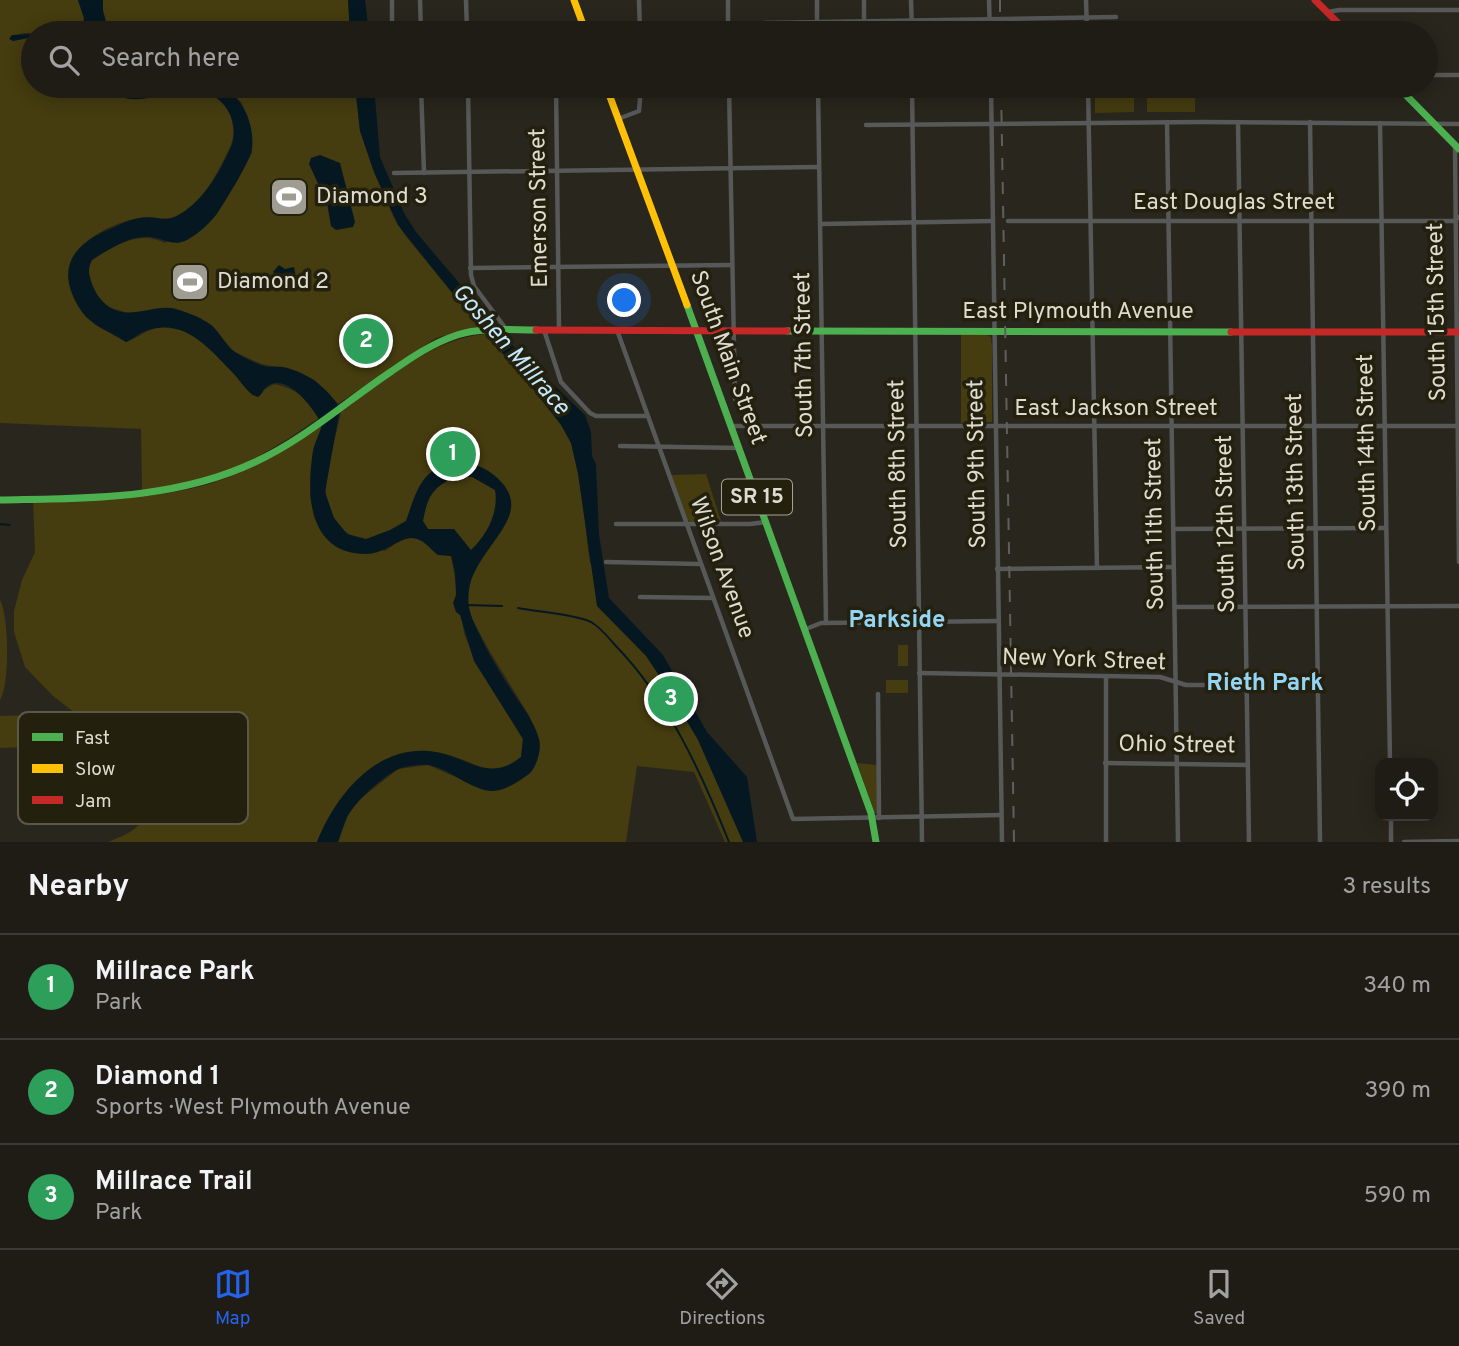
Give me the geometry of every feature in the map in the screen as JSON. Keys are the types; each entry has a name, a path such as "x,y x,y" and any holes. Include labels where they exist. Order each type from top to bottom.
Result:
{"main road":[{"path":"574,0 582,21"},
{"path":"1315,0 1336,21"},
{"name":"South Main Street","path":"610,98 875,818 876,842"},
{"path":"1409,98 1457,147"},
{"name":"East Plymouth Avenue","path":"0,500 108,496 187,487 216,478 257,461 431,346 476,331 616,329 1457,332"}],"street":[{"path":"392,0 393,21"},
{"path":"420,0 421,21"},
{"path":"466,0 467,21"},
{"path":"639,0 640,21"},
{"path":"728,0 728,21"},
{"path":"817,0 817,21"},
{"path":"864,0 864,21 1116,17"},
{"path":"911,0 911,21"},
{"path":"989,0 990,19"},
{"path":"1086,0 1087,18"},
{"path":"1370,0 1371,10"},
{"path":"1327,12 1459,10"},
{"path":"1438,75 1459,75"},
{"path":"421,98 424,173"},
{"path":"468,98 470,268 474,286 503,329"},
{"name":"Emerson Street","path":"556,98 559,329"},
{"path":"618,120 639,111 640,98"},
{"path":"729,98 735,399"},
{"name":"South 7th Street","path":"818,98 826,623"},
{"name":"South 8th Street","path":"912,98 922,842"},
{"name":"South 9th Street","path":"991,98 1002,842"},
{"path":"1088,98 1097,568"},
{"path":"866,125 1089,122 1459,124"},
{"name":"South 11th Street","path":"1167,122 1178,842"},
{"name":"South 12th Street","path":"1238,122 1249,842"},
{"name":"South 13th Street","path":"1310,122 1320,842"},
{"name":"South 14th Street","path":"1380,123 1390,758"},
{"name":"South 15th Street","path":"1457,147 1454,221 1459,562"},
{"path":"394,173 819,167"},
{"path":"1454,221 1459,217"},
{"path":"820,224 993,221"},
{"name":"East Douglas Street","path":"1008,221 1454,221"},
{"path":"470,268 733,265"},
{"path":"544,329 561,382 590,414 648,416"},
{"name":"Wilson Avenue","path":"616,329 793,819 875,818"},
{"name":"East Jackson Street","path":"731,426 1458,426"},
{"path":"621,446 739,448"},
{"path":"616,524 766,522"},
{"path":"1174,529 1387,528"},
{"path":"606,562 700,564"},
{"path":"997,569 1174,567"},
{"path":"640,597 713,598"},
{"path":"1175,607 1459,606"},
{"path":"805,629 826,623 998,621"},
{"name":"New York Street","path":"919,673 1160,677 1186,685 1247,685"},
{"path":"1106,676 1107,842"},
{"path":"878,694 875,818 1001,815"},
{"name":"Ohio Street","path":"1105,763 1248,765"},
{"path":"1391,821 1391,842"},
{"path":"1404,842 1459,841"}],"shaded area":[{"path":"0,0 78,0 84,21 21,21 21,34 13,41 21,39 21,98 216,98 228,110 233,125 232,142 220,168 211,184 193,205 172,218 140,218 110,227 100,232 76,253 71,262 94,324 126,342 161,327 186,332 212,351 253,396 274,384 288,388 301,395 319,418 276,446 236,467 193,481 142,491 141,429 0,423"},
{"path":"103,0 348,0 349,21 106,21"},
{"path":"236,98 356,98 360,131 393,216 404,234 479,326 436,338 338,404 315,380 291,369 261,364 233,351 212,325 191,315 172,308 131,314 108,307 93,286 88,271 92,260 127,241 146,238 165,243 216,215 252,153 248,117"},
{"path":"1095,98 1134,98 1134,112 1095,113"},
{"path":"1147,98 1195,98 1195,112 1147,112"},
{"path":"485,334 546,403 566,432 579,474 590,563 603,563 604,604 661,667 752,842 725,842 694,772 637,766 626,842 338,842 348,815 360,799 398,769 428,765 479,787 532,771 530,717 472,619 468,604 470,579 477,565 428,529 406,521 371,538 357,538 337,522 326,496 328,469 341,412 426,353 445,344"},
{"path":"986,334 991,337 992,346 992,422 961,423 961,335"},
{"path":"322,425 313,451 310,496 314,517 322,533 385,551 404,540 414,538 426,543 438,555 451,555 464,633 475,661 523,739 521,757 503,768 488,769 450,755 406,752 321,833 317,842 108,842 140,824 248,824 248,712 74,712 53,696 25,667 14,632 14,611 22,580 35,552 33,502 137,497 198,487 231,476 293,444"},
{"path":"706,474 721,521 691,522 687,520 671,475"},
{"path":"0,600 5,620 7,650 5,680 0,700"},
{"path":"898,645 908,645 908,666 898,666"},
{"path":"886,680 908,680 908,693 886,693"},
{"path":"18,715 18,747 0,748 0,716"},
{"path":"857,763 877,765 877,813 875,813"}],"water":[{"path":"78,0 103,0 106,21 84,21"},
{"path":"348,0 365,0 368,21 349,21"},
{"path":"12,35 21,35 21,39 9,39"},
{"path":"237,98 246,113 252,131 252,149 236,182 216,215 187,240 177,243 151,237 136,238 92,260 90,278 103,302 125,312 167,308 191,314 210,324 229,347 243,357 265,366 285,367 298,372 324,389 340,408 325,492 334,518 347,534 366,539 406,521 425,478 438,467 448,464 468,463 487,470 503,484 511,499 510,514 472,578 468,597 472,618 480,636 537,732 540,743 535,766 517,782 502,790 492,791 477,787 436,767 403,767 385,778 359,801 348,815 338,842 317,842 335,806 362,775 378,763 415,751 436,752 479,766 499,768 521,757 523,739 474,661 460,615 453,603 456,595 455,571 451,556 438,555 415,538 401,540 373,553 347,551 332,544 322,533 315,519 310,485 313,451 322,425 300,395 285,384 277,383 267,386 258,397 254,396 206,346 185,332 173,328 145,331 126,342 86,317 74,298 69,285 70,262 85,244 128,221 146,217 172,218 200,198 212,182 231,147 234,134 227,109 218,99","holes":["455,477 472,477 495,490 491,523 471,550 454,529 428,529 423,521 432,494"]},
{"name":"Goshen Millrace","path":"356,98 375,98 380,157 404,213 416,232 509,342 585,415 591,432 592,456 596,464 599,535 609,598 663,655 707,732 747,777 757,842 743,842 698,740 646,656 597,606 578,474 571,443 561,425 398,225 374,172 360,131"},
{"path":"320,155 340,163 355,222 353,227 336,230 331,226 327,203 309,164 311,158"},
{"path":"279,265 285,269 294,267 297,283 280,286 278,276 273,272"}],"waterway":[{"path":"0,524 10,525"},
{"path":"466,605 502,606"},
{"path":"518,608 584,619 606,635 633,665 667,712 695,763 729,842"}],"railway":[{"path":"1000,0 1000,21"},
{"path":"1001,98 1014,842"}],"traffic: fast":[{"path":"1409,98 1459,149"},
{"path":"687,305 871,813 876,842"},
{"path":"0,500 98,497 194,484 273,453 400,366 440,342 476,331 536,330"},
{"path":"787,331 1231,332"}],"traffic: slow":[{"path":"574,0 582,21"},
{"path":"610,98 687,305"}],"traffic: jam":[{"path":"1315,0 1336,21"},
{"path":"536,330 787,331"},
{"path":"1231,332 1459,332"}],"place":[{"name":"Diamond 3","path":"289,197"},
{"name":"Diamond 2","path":"190,282"},
{"name":"Diamond 1","path":"366,341"},
{"name":"Millrace Park","path":"453,454"},
{"name":"Millrace Trail","path":"671,699"}],"district":[{"name":"Parkside","path":"897,621"},
{"name":"Rieth Park","path":"1265,684"}]}
